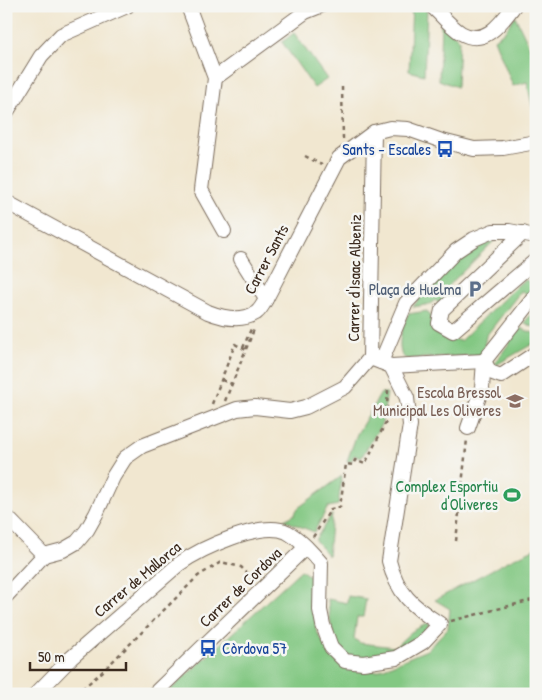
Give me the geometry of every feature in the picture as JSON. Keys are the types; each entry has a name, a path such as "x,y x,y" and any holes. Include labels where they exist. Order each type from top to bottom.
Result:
{"street":[{"path":"8,105 41,56 61,36 127,6"},
{"path":"188,6 215,78 201,190 224,231"},
{"path":"215,78 305,12 320,6"},
{"path":"432,6 461,33 474,37 488,35 501,23 514,6"},
{"name":"Carrer Sants","path":"6,202 195,305 222,317 240,318 257,312 266,299 339,158 374,132 390,128 408,129 442,142 474,149 503,148 536,142"},
{"name":"Carrer d'Isaac Albeniz","path":"374,132 381,362 407,398 410,425 390,561 393,578 404,594 421,612 440,624"},
{"path":"6,596 44,555 63,550 77,542 87,530 96,514 124,458 142,446 237,409 255,407 290,411 306,407 345,387 381,362 406,303 456,251 474,239 493,231 530,234"},
{"path":"530,234 442,310 439,323 453,332 536,260"},
{"path":"241,259 266,299"},
{"path":"468,428 482,388 484,360 536,295"},
{"path":"484,360 490,372 501,376 536,354"},
{"path":"381,362 484,360"},
{"path":"6,516 44,555"},
{"name":"Carrer de Mallorca","path":"36,694 71,658 194,553 241,535 275,529 287,532 306,547 320,563 320,610 331,648 346,661 363,663 396,658 423,642 440,624"},
{"name":"Carrer de Cordova","path":"154,694 306,547"}],"path":[{"path":"342,87 343,155"},
{"path":"305,156 332,171"},
{"path":"224,403 254,326"},
{"path":"212,406 235,344 244,349"},
{"path":"306,547 331,509 340,507 346,464 353,465 355,460 366,464 386,422 381,362"},
{"path":"222,380 232,384"},
{"path":"456,541 468,428"},
{"path":"76,694 102,672 198,576 221,562 241,567 263,589"},
{"path":"440,624 536,599"},
{"path":"224,694 236,690 247,694"}],"green space":[{"path":"412,6 422,6 427,10 424,75 409,71"},
{"path":"515,16 536,60 536,123 527,82 513,86 494,39 504,32"},
{"path":"441,23 459,39 457,87 439,80"},
{"path":"294,33 327,79 314,88 282,42"},
{"path":"496,239 445,289 449,294 439,303 435,300 431,304 413,307 428,286 458,258"},
{"path":"526,280 535,285 527,294 521,291 486,336 483,352 479,355 407,359 402,356 400,346 401,335 408,314 427,311 439,332 449,338 460,341 520,283"},
{"path":"536,308 536,328 524,323"},
{"path":"520,328 536,334 536,342 496,365 495,363"},
{"path":"381,393 387,393 382,423 361,458 354,455 351,462 347,461 357,434"},
{"path":"342,476 338,505 328,507 314,532 284,520 294,515 298,508"},
{"path":"332,514 328,556 315,540"},
{"path":"536,548 536,694 166,694 301,570 313,579 316,630 327,649 350,670 377,671 427,650 448,628 450,609 435,600"},
{"path":"348,596 366,599 363,617 357,617 354,639 360,643 395,647 411,632 428,623 430,625 410,646 393,653 358,659 339,652 330,619 328,599 347,603"}],"place":[{"name":"Sants - Escales","path":"445,149"},
{"name":"Plaça de Huelma","path":"475,289"},
{"name":"Escola Bressol Municipal Les Oliveres","path":"515,401"},
{"name":"Complex Esportiu d'Oliveres","path":"512,495"},
{"name":"Còrdova 57","path":"208,648"}]}
